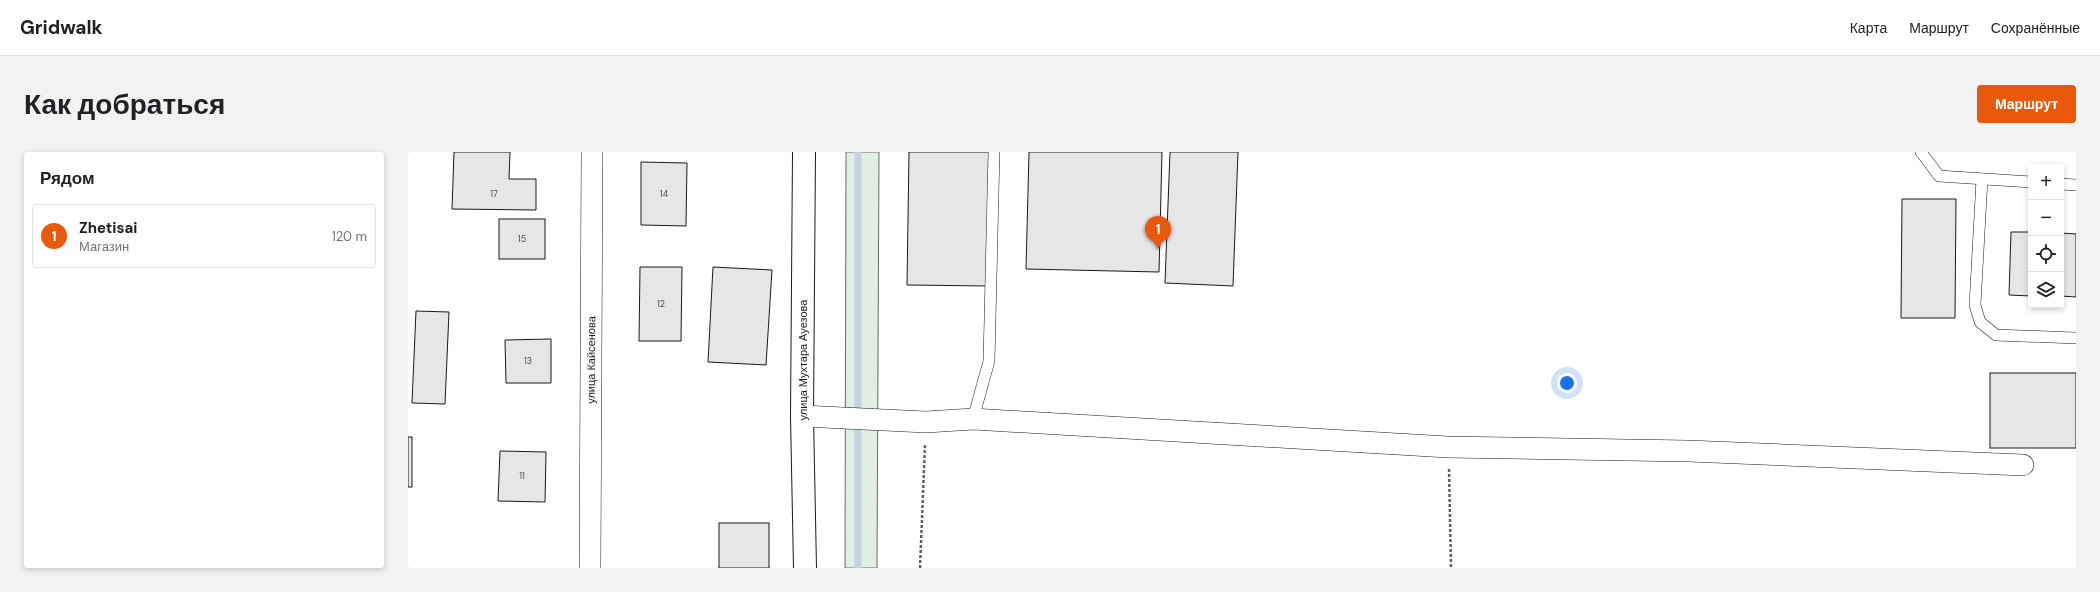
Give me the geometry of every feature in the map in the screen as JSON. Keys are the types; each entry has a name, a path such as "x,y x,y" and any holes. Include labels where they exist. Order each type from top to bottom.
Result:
{"main road":[{"name":"улица Мухтара Ауезова","path":"804,152 802,416 805,568"}],"street":[{"name":"улица Кайсенова","path":"590,568 592,152"},
{"path":"802,416 926,422 973,419 1448,447 1688,451 2023,466"}],"lane":[{"path":"973,419 989,361 994,152"},
{"path":"1921,152 1939,176 2028,182"},
{"path":"1982,180 1975,305 1980,322 1996,335 2076,338"},
{"path":"2064,184 2076,185"}],"path":[{"path":"920,568 926,422"},
{"path":"1448,447 1451,568"}],"green space":[{"path":"846,152 879,152 877,568 845,568"}],"building":[{"path":"454,152 510,152 509,179 536,179 536,210 452,209"},
{"path":"909,152 989,152 987,286 907,285"},
{"path":"1029,152 1162,152 1159,272 1026,269"},
{"path":"1170,152 1238,152 1233,286 1165,283"},
{"path":"641,162 687,163 686,226 641,225"},
{"path":"1902,199 1956,199 1955,318 1901,318"},
{"path":"499,219 545,219 545,259 499,259"},
{"path":"2011,232 2028,232 2028,296 2009,295"},
{"path":"2064,233 2076,234 2076,297 2064,296"},
{"path":"640,267 682,267 681,341 639,341"},
{"path":"713,267 772,270 766,365 708,362"},
{"path":"416,311 449,312 445,404 412,403"},
{"path":"551,339 551,383 506,383 505,340"},
{"path":"1990,373 2076,373 2076,448 1990,448"},
{"path":"408,437 412,437 412,487 408,487"},
{"path":"500,451 546,452 545,502 498,501"},
{"path":"719,523 769,523 769,568 719,568"}],"waterway":[{"path":"858,152 858,568"}],"place":[{"name":"Zhetisai","path":"1158,249"}]}
